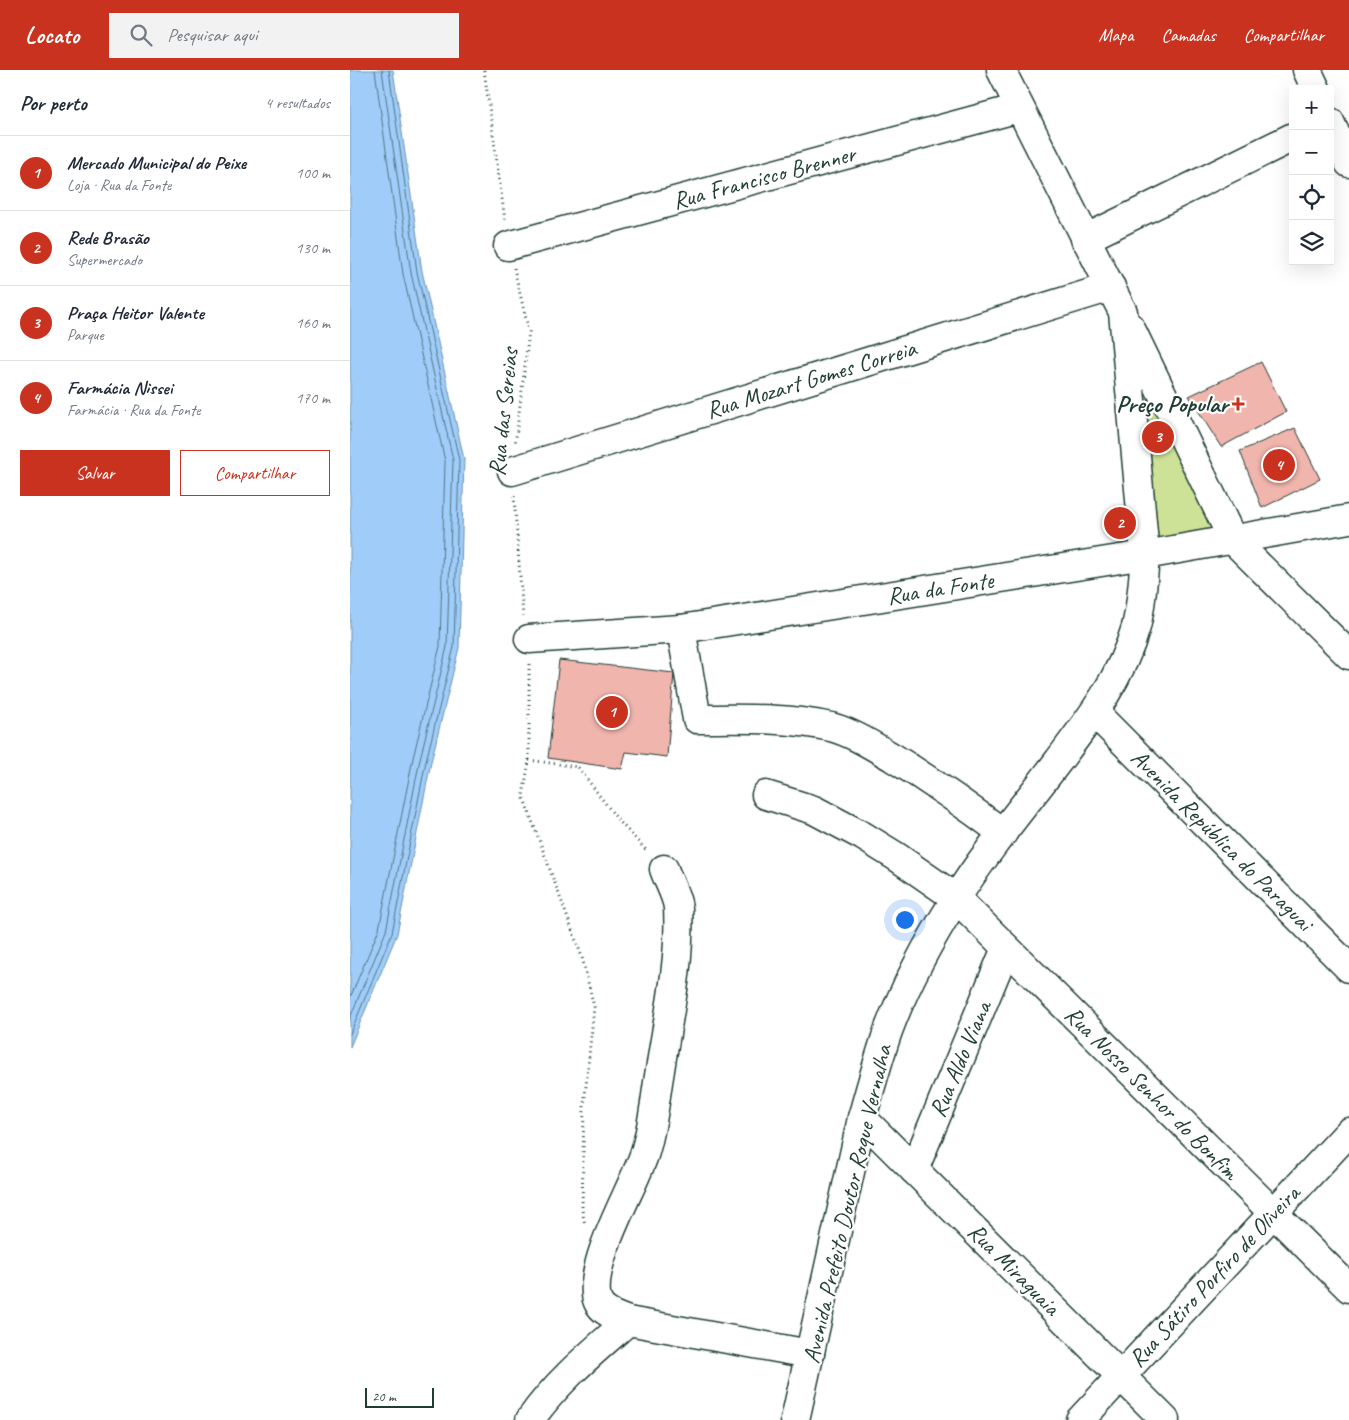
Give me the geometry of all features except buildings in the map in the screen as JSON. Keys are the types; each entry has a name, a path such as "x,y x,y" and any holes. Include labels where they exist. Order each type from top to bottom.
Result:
{"street":[{"name":"Avenida Prefeito Doutor Roque Vernalha","path":"795,1420 862,1118 875,1072 896,1014 922,957 956,898 1003,832 1095,713 1111,685 1136,628 1142,599 1145,556 1123,312 1001,70"},
{"path":"1308,70 1314,85"},
{"name":"Rua Francisco Brenner","path":"508,246 1019,108"},
{"path":"1334,118 1349,109"},
{"path":"1334,129 1349,163"},
{"path":"1086,239 1289,139"},
{"name":"Rua Mozart Gomes Correia","path":"512,471 1111,287"},
{"path":"1123,312 1233,540 1349,655"},
{"name":"Rua da Fonte","path":"529,639 681,629 1145,556 1349,519"},
{"path":"681,629 697,719 775,719 806,722 852,735 917,772 1003,832"},
{"name":"Avenida República do Paraguai","path":"1095,713 1349,968"},
{"name":"Rua Nosso Senhor do Bonfim","path":"766,795 814,810 863,836 956,898 1349,1288"},
{"path":"664,869 678,906 677,940 674,977 649,1137 639,1168 606,1246 598,1270 596,1295 602,1307 611,1314 628,1321 810,1354"},
{"name":"Rua Aldo Viana","path":"914,1170 1006,948"},
{"name":"Rua Miraguaia","path":"862,1118 1165,1420"},
{"name":"Rua Sátiro Porfiro de Oliveira","path":"1080,1420 1349,1132"},
{"path":"530,1420 540,1405 572,1370 628,1321"}],"path":[{"name":"Rua das Sereias","path":"484,70 508,246 529,332 512,471 522,615 529,639 529,760 523,796 582,957 594,1007 584,1106 582,1210 585,1229"},
{"path":"529,760 578,767 618,820 664,869"}],"green space":[{"path":"1131,342 1222,532 1150,545"}],"water":[{"path":"350,70 393,70 422,271 464,459 459,648 431,762 397,934 350,1047"}],"place":[{"name":"Preço Popular","path":"1238,404"},
{"name":"Praça Heitor Valente","path":"1158,437"},
{"name":"Farmácia Nissei","path":"1279,465"},
{"name":"Rede Brasão","path":"1120,523"},
{"name":"Mercado Municipal do Peixe","path":"612,712"}]}
